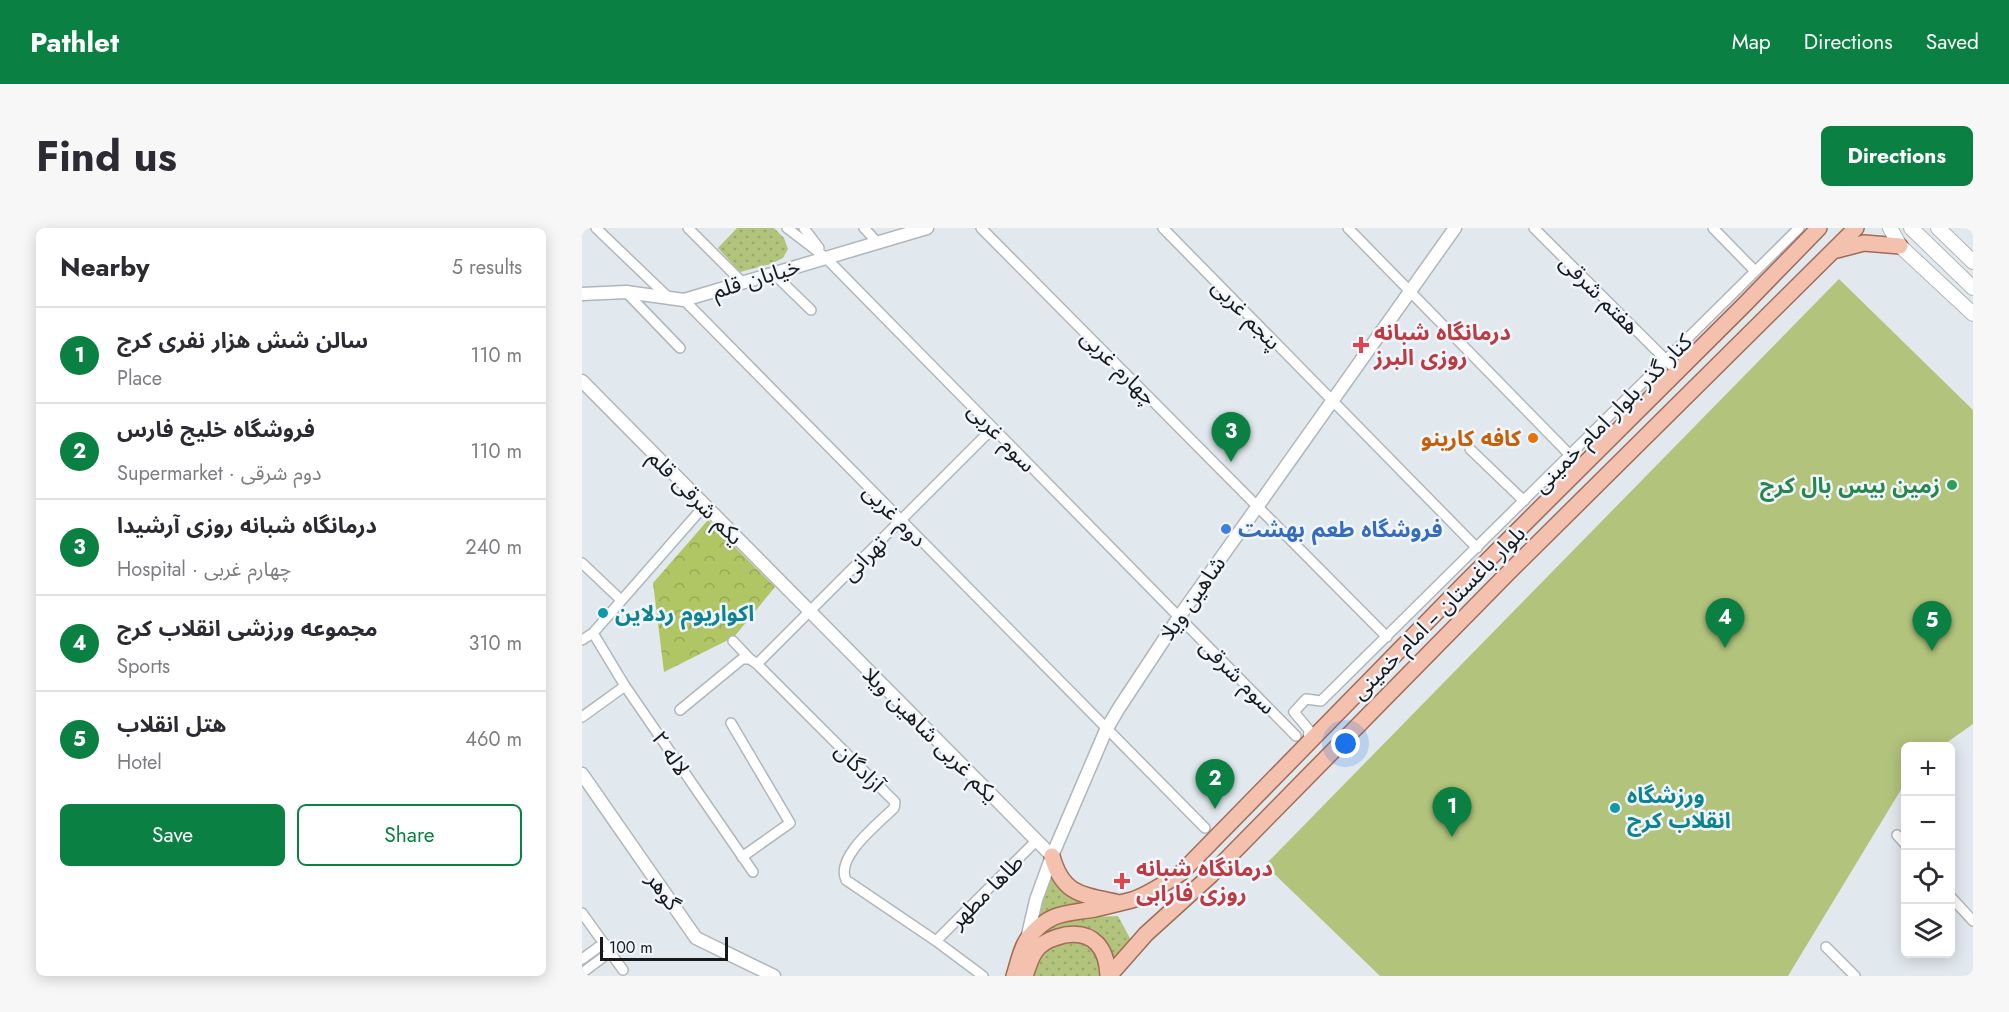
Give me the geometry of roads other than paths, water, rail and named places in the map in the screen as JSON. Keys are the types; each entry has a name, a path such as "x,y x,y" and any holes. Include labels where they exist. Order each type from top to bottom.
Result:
{"main road":[{"name":"بلوار باغستان -- امام خمینی","path":"1014,976 1027,939 1052,917 1067,912 1119,903 1148,894 1181,873 1302,741 1392,658 1819,228"},
{"name":"بلوار باغستان -- امام خمینی","path":"1109,976 1142,938 1212,875 1510,571 1856,228"},
{"path":"1890,228 1900,246 1973,314"},
{"path":"1911,228 1973,288"},
{"path":"1938,228 1973,262"},
{"path":"1834,251 1864,243 1900,246"},
{"path":"1745,304 1751,318 1764,319"},
{"path":"1732,317 1745,325 1747,336"},
{"path":"1416,634 1417,643 1420,646 1433,650"},
{"path":"1392,658 1407,662 1410,667 1409,674"},
{"path":"1052,856 1061,880 1071,889 1085,895 1119,903"},
{"path":"1025,976 1033,955 1040,946 1050,940 1073,934 1086,936 1101,948 1108,963 1109,976"}],"street":[{"name":"دوم غربی","path":"597,228 677,300 901,521 1205,828"},
{"path":"688,228 742,282"},
{"path":"787,228 825,257"},
{"path":"804,228 825,257"},
{"path":"864,228 878,243"},
{"name":"خیابان قلم","path":"582,294 626,292 677,300 927,228"},
{"name":"چهارم غربی","path":"981,228 1387,637"},
{"name":"پنجم غربی","path":"1163,228 1477,548"},
{"path":"1348,228 1570,455"},
{"name":"شاهین ویلا","path":"1027,939 1036,900 1052,856 1106,730 1179,617 1455,228"},
{"name":"هفتم شرقی","path":"1534,228 1678,372"},
{"path":"1713,228 1755,271"},
{"name":"کنار گذر بلوار امام خمینی","path":"1302,741 1309,730 1294,712 1306,699 1321,701 1341,682 1799,228"},
{"name":"سوم غربی","path":"825,257 1179,617"},
{"path":"773,273 811,310"},
{"path":"626,292 680,348"},
{"name":"یکم شرقی قلم","path":"582,381 810,612"},
{"name":"تهرانی","path":"750,661 810,612 993,428"},
{"path":"1470,449 1524,501"},
{"path":"582,640 593,633 705,505"},
{"path":"582,563 621,600"},
{"path":"1455,570 1466,582"},
{"name":"یکم غربی شاهین ویلا","path":"810,612 1052,856"},
{"name":"سوم شرقی","path":"1179,617 1302,741"},
{"name":"لاله ۲","path":"593,633 625,686 753,872"},
{"name":"آزادگان","path":"733,641 750,661 895,802 894,808 847,858 843,873 851,885 936,941"},
{"path":"680,710 750,661"},
{"path":"582,717 625,686"},
{"path":"731,723 790,823 742,857"},
{"name":"گوهر","path":"582,774 696,938 774,976"},
{"path":"1897,835 1901,840"},
{"name":"طاها مطهر","path":"936,941 1036,841"},
{"path":"1955,901 1973,921"},
{"path":"582,913 623,970"},
{"path":"936,941 983,976"},
{"path":"582,959 604,943"},
{"path":"1826,947 1855,976"},
{"path":"582,973 610,952"}],"place":[{"name":"درمانگاه شبانه روزی البرز","path":"1361,345"},
{"name":"کافه کارینو","path":"1533,438"},
{"name":"درمانگاه شبانه روزی آرشیدا","path":"1231,462"},
{"name":"زمین بیس بال کرج","path":"1952,485"},
{"name":"فروشگاه طعم بهشت","path":"1226,529"},
{"name":"اکواریوم ردلاین","path":"603,613"},
{"name":"مجموعه ورزشی انقلاب کرج","path":"1725,648"},
{"name":"هتل انقلاب","path":"1932,651"},
{"name":"ورزشگاه انقلاب کرج","path":"1615,808"},
{"name":"فروشگاه خلیج فارس","path":"1215,809"},
{"name":"سالن شش هزار نفری کرج","path":"1452,837"},
{"name":"درمانگاه شبانه روزی فارابی","path":"1122,881"}]}
